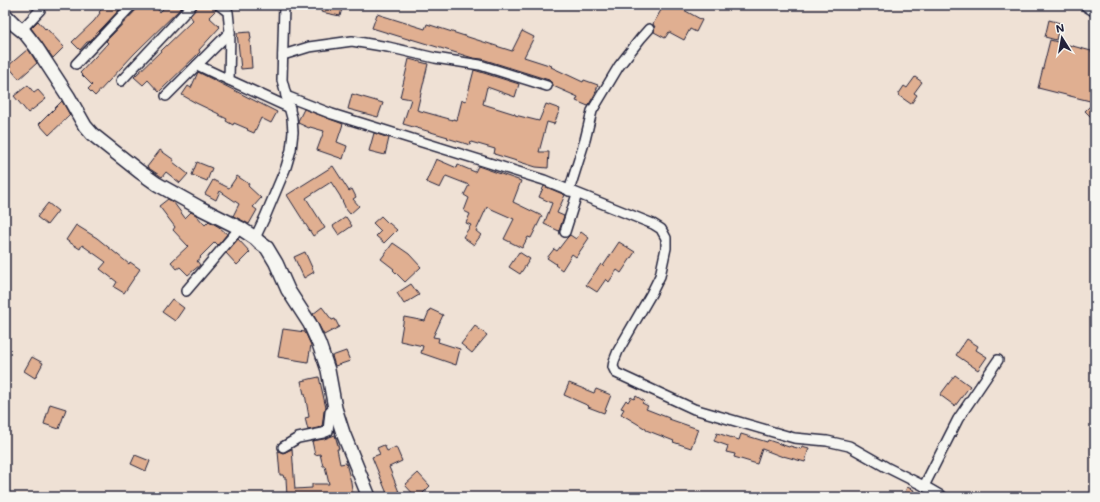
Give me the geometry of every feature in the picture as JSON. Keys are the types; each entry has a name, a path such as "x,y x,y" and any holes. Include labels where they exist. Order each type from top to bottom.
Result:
{"street":[{"path":"25,33 25,26 40,10 41,5"},
{"path":"76,64 132,5"},
{"path":"121,81 192,5"},
{"path":"219,5 228,12 230,32 229,80"},
{"path":"254,238 277,190 291,150 293,132 292,118 282,80 284,5"},
{"path":"1084,5 1095,12"},
{"path":"5,15 25,33 36,47 85,126 92,134 157,184 207,212 240,228 267,248 276,263 288,290 310,324 319,344 328,370 335,408 369,497"},
{"path":"565,232 592,111 619,66 649,28"},
{"path":"166,96 230,32"},
{"path":"282,55 309,48 352,41 388,47 435,58 480,65 547,86"},
{"path":"197,65 290,108"},
{"path":"286,96 332,114 544,180 653,224 661,229 666,238 666,248 660,276 652,294 618,351 613,367 616,373 694,410 794,438 842,444 943,497"},
{"path":"186,291 240,228"},
{"path":"924,486 958,419 998,360"},
{"path":"283,447 298,438 328,431 330,412 335,408"}],"building":[{"path":"106,5 121,5 122,7 80,50 72,42 94,21 100,13 99,12"},
{"path":"141,5 153,5 160,12 167,5 184,5 135,53 95,96 88,89 92,85 80,73 108,43 106,41"},
{"path":"198,5 211,5 216,10 209,17 220,27 199,50 200,52 159,92 148,80 143,85 134,77 193,20 190,16"},
{"path":"323,5 343,5 340,16 321,12"},
{"path":"664,5 685,5 682,9 702,20 696,32 690,29 684,40 669,32 665,38 654,32 655,27 653,24"},
{"path":"377,14 425,29 427,24 512,51 522,31 534,37 524,57 552,66 551,67 583,82 584,80 598,85 595,94 588,106 576,101 578,97 553,86 549,80 482,59 473,58 372,28"},
{"path":"1049,20 1060,23 1056,40 1045,37"},
{"path":"38,21 64,47 53,58 31,28"},
{"path":"250,32 252,68 241,69 237,33"},
{"path":"1050,40 1095,52 1095,121 1085,111 1094,102 1038,88"},
{"path":"28,49 37,63 19,79 8,66"},
{"path":"409,59 428,64 417,110 457,120 462,100 466,101 474,70 519,84 515,97 487,87 483,104 515,115 539,121 546,104 560,109 554,124 547,122 539,152 549,152 548,168 536,167 494,154 495,149 471,142 470,145 403,124 411,99 400,97"},
{"path":"198,72 277,112 271,123 261,118 254,133 234,123 233,125 219,114 182,95 188,86 191,88"},
{"path":"915,77 922,82 914,93 917,95 911,104 898,95 904,86 907,88"},
{"path":"28,85 34,93 38,90 46,99 28,113 14,96"},
{"path":"352,94 383,103 378,117 348,109"},
{"path":"62,101 70,115 49,135 39,124"},
{"path":"304,109 343,124 337,142 347,146 343,159 317,150 324,131 309,128 298,123"},
{"path":"374,133 389,138 385,155 369,151"},
{"path":"160,150 174,160 173,162 188,174 180,183 166,172 162,177 147,167"},
{"path":"436,159 457,168 458,165 475,172 478,166 521,181 513,202 542,216 531,238 528,237 522,248 504,239 514,219 487,207 476,231 481,235 474,245 463,237 471,225 466,223 470,214 464,211 469,198 464,195 469,185 446,176 440,188 426,182"},
{"path":"197,162 212,168 207,181 192,175"},
{"path":"333,166 349,191 352,189 356,197 353,199 359,206 350,214 345,208 340,196 331,182 306,198 325,228 313,236 287,195"},
{"path":"237,176 249,184 248,186 261,198 253,207 257,210 249,224 233,216 239,204 220,191 216,200 205,194 213,180 229,188"},
{"path":"544,186 565,195 557,213 564,216 559,231 544,224 552,203 539,197"},
{"path":"168,199 174,203 185,218 191,212 196,215 205,225 209,221 227,234 218,245 215,242 200,257 201,258 197,261 200,265 188,275 180,267 177,269 171,262 188,246 173,230 175,227 159,206"},
{"path":"48,203 58,211 47,225 37,217"},
{"path":"381,216 397,230 384,243 376,236 381,231 373,223"},
{"path":"346,217 352,226 339,235 333,226"},
{"path":"76,225 97,238 129,264 130,262 140,269 124,293 114,287 117,282 100,269 106,262 82,245 80,249 66,240"},
{"path":"581,232 589,238 576,257 572,254 562,270 547,258 554,249 557,251 570,235 576,239"},
{"path":"238,239 250,252 237,265 226,253"},
{"path":"619,242 635,252 621,273 617,270 609,282 606,279 597,292 586,285 601,264 603,266"},
{"path":"393,243 409,254 421,267 405,282 393,270 394,269 381,259"},
{"path":"305,252 314,272 304,278 294,257"},
{"path":"519,252 530,259 520,274 509,267"},
{"path":"411,284 419,295 404,304 397,293"},
{"path":"172,299 184,308 175,321 162,312"},
{"path":"322,307 332,320 335,319 339,327 324,335 313,314"},
{"path":"430,309 443,315 433,337 439,338 438,342 460,349 456,365 421,353 423,346 400,341 404,317 425,321"},
{"path":"475,326 487,335 472,353 461,344"},
{"path":"283,329 305,332 311,345 308,362 278,357"},
{"path":"967,339 978,346 976,350 987,357 978,370 956,355"},
{"path":"346,351 350,361 335,366 332,356"},
{"path":"32,357 43,363 35,378 24,371"},
{"path":"955,375 970,386 955,406 940,395"},
{"path":"319,377 326,408 324,411 322,427 308,430 305,418 309,417 301,381"},
{"path":"569,383 594,393 596,389 611,395 604,413 564,395"},
{"path":"636,396 644,401 642,403 648,406 646,409 698,429 691,448 646,430 621,414 624,409 621,408 626,400 628,402 631,397 634,399"},
{"path":"50,404 66,409 59,429 44,424"},
{"path":"717,433 739,440 741,434 767,442 768,440 789,447 801,449 802,446 809,448 805,462 783,457 762,449 757,464 734,457 735,454 726,452 728,446 714,441"},
{"path":"335,435 339,449 337,449 340,464 346,463 353,497 287,497 286,478 284,478 283,475 280,475 278,451 283,453 292,449 295,489 312,488 312,484 329,484 325,466 323,466 320,454 315,455 312,441"},
{"path":"384,445 387,451 396,447 402,461 389,467 399,492 388,496 372,457 380,454 377,448"},
{"path":"135,455 150,461 146,471 131,464"},
{"path":"418,473 430,486 419,497 416,497 405,485"},
{"path":"907,487 914,490 911,497 903,497"}]}
